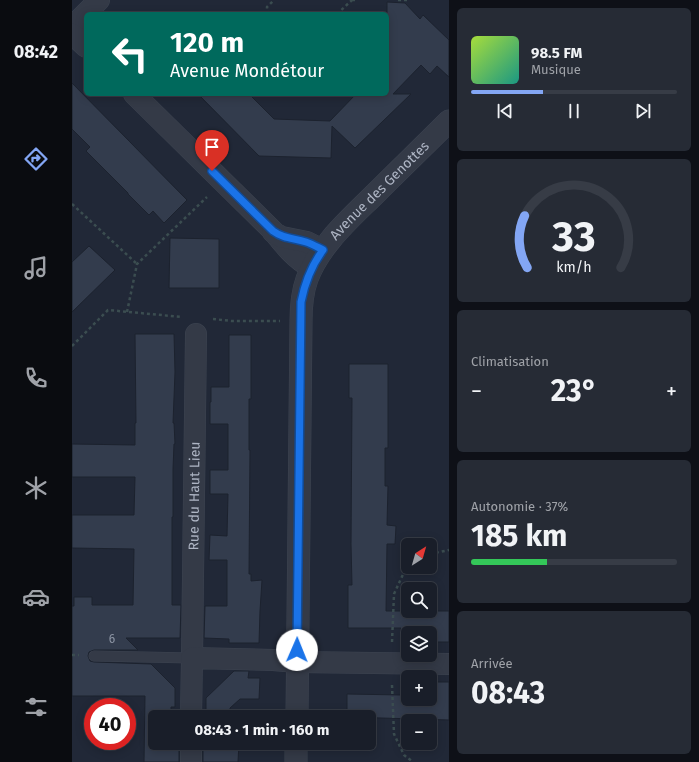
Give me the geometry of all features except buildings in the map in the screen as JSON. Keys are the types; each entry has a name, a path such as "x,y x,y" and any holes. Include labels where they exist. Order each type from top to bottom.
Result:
{"street":[{"path":"87,12 99,0"},
{"path":"72,27 84,15"},
{"path":"72,34 84,45"},
{"path":"136,96 273,231 295,256 301,261 317,259"},
{"name":"Avenue des Genottes","path":"297,710 300,321 301,302 304,288 317,259 337,232 449,121"},
{"name":"Rue du Haut Lieu","path":"191,710 192,326"},
{"path":"192,658 297,662 449,664"},
{"path":"191,750 191,762"},
{"path":"296,750 296,762"}],"lane":[{"path":"94,656 192,658"}],"path":[{"path":"268,12 267,7 274,0"},
{"path":"339,12 352,0 358,0"},
{"path":"398,0 410,0"},
{"path":"127,312 137,264 223,182"},
{"path":"72,204 137,264"},
{"path":"72,346 108,310 127,312 192,326"},
{"path":"210,319 232,321 300,321"},
{"path":"437,553 449,550"},
{"path":"403,574 394,594 392,663 394,734 404,755 413,762"}],"route":[{"path":"212,171 278,235 307,242 323,250 306,279 301,302 297,650"}]}
